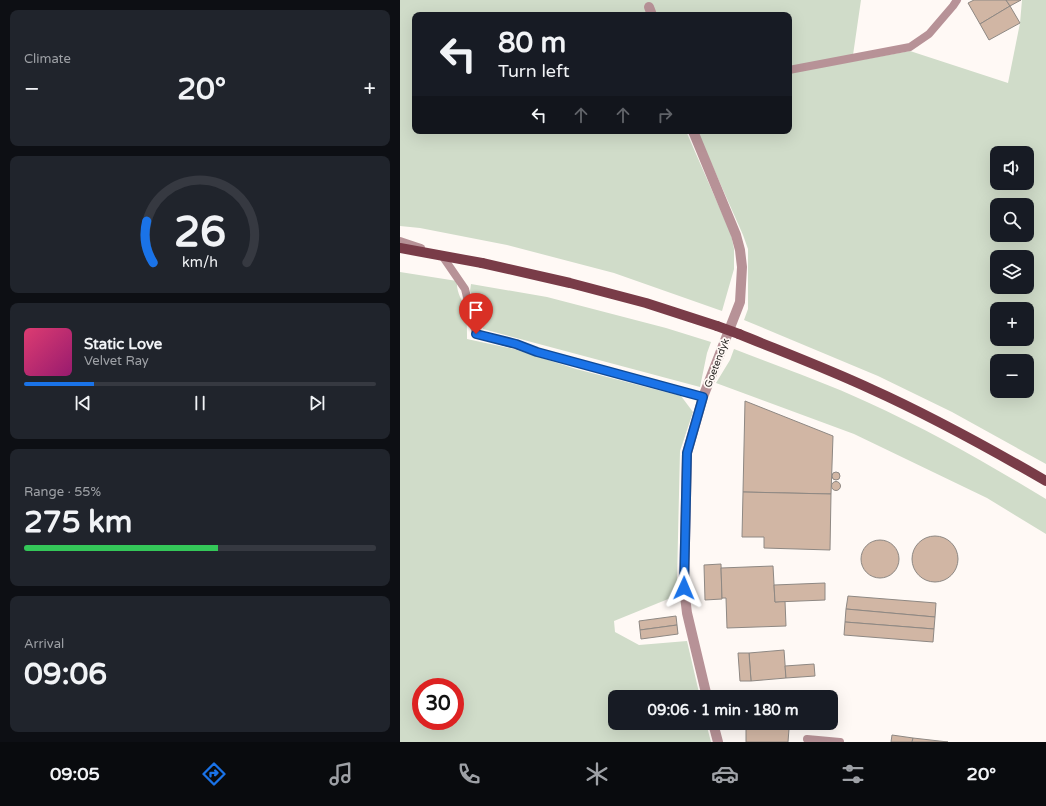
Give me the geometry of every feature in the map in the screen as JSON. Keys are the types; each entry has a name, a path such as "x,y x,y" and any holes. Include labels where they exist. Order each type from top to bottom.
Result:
{"main road":[{"path":"400,248 482,263 570,283 646,303 717,326 872,389 976,441 1046,481"}],"street":[{"name":"Goetendyk","path":"694,134 736,235 742,267 740,302 703,397 687,453 684,588 687,613 705,690"},
{"path":"715,730 718,742"}],"lane":[{"path":"792,69 910,47 929,34 957,0"},
{"path":"400,241 443,257 465,289 476,334 703,397"},
{"path":"806,739 840,742"}],"green space":[{"path":"400,0 861,0 853,55 792,66 792,12 412,12 412,134 687,134 731,234 734,249 734,269 722,311 614,273 507,245 420,228 400,226"},
{"path":"1022,0 1046,0 1046,464 952,412 878,376 744,320 748,309 748,249 698,134 792,134 792,72 910,51 1008,83 1020,23"},
{"path":"400,272 457,281 458,292 466,313 467,339 514,349 576,369 681,396 693,412 680,451 677,580 678,595 614,621 615,632 639,645 687,641 698,690 608,690 608,730 708,730 711,742 400,742"},
{"path":"471,284 547,297 666,328 711,342 707,353 700,387 483,329 470,291"},
{"path":"734,349 851,395 913,424 1046,499 1046,534 987,498 854,434 716,383 730,360"}],"building":[{"path":"974,0 1006,0 1010,6 980,24 968,3"},
{"path":"1006,0 1021,0 1010,6"},
{"path":"1010,6 1020,23 989,40 980,24"},
{"path":"745,401 833,436 831,494 743,492"},
{"path":"836,472 839,473 839,479 836,480 833,479 832,476 833,473"},
{"path":"834,482 838,482 840,486 838,490 834,490 832,488 832,484"},
{"path":"743,492 831,494 830,550 764,548 764,537 742,537"},
{"path":"935,536 948,540 954,546 958,559 954,572 948,578 935,582 922,578 916,572 912,559 916,546 922,540"},
{"path":"876,540 884,540 891,543 896,548 899,559 896,570 891,575 884,578 876,578 869,575 864,570 861,563 861,555 864,548 869,543"},
{"path":"721,564 722,599 705,600 704,565"},
{"path":"773,566 775,602 785,601 786,626 727,628 726,598 722,598 721,568"},
{"path":"825,583 825,600 775,602 774,585"},
{"path":"848,596 936,603 935,617 846,609"},
{"path":"846,609 935,617 934,629 845,622"},
{"path":"676,616 677,625 640,630 639,621"},
{"path":"845,622 934,629 933,642 844,635"},
{"path":"677,625 678,634 641,639 640,630"},
{"path":"784,650 786,678 751,681 749,653"},
{"path":"738,653 749,653 751,681 740,681"},
{"path":"814,664 815,676 786,678 785,666"},
{"path":"746,730 789,730 788,742 746,742"},
{"path":"892,735 913,738 912,742 891,742"},
{"path":"913,738 948,742 912,742"}],"route":[{"path":"476,334 703,397 687,453 684,588"}]}
